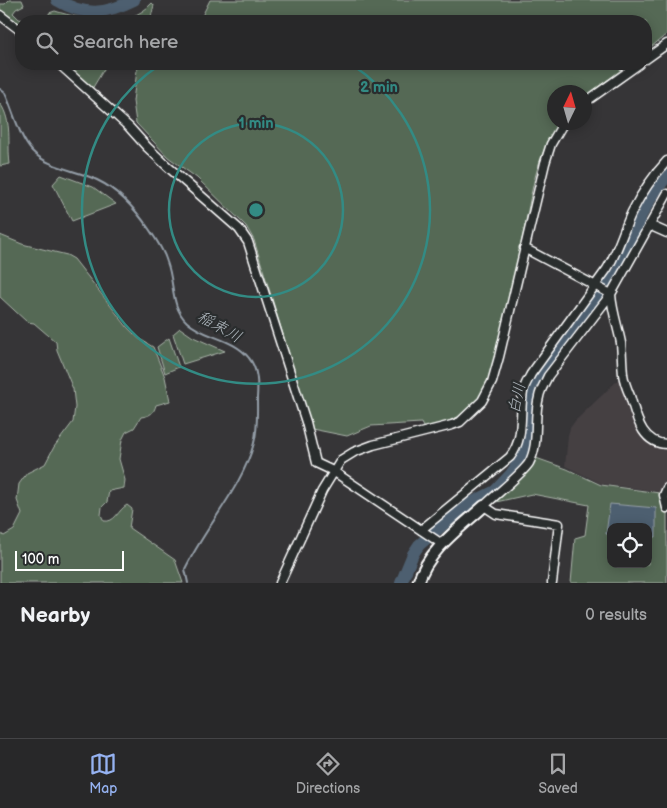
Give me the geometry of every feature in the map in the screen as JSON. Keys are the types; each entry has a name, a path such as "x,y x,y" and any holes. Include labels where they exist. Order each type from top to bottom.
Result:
{"street":[{"path":"0,15 15,26"},
{"path":"652,55 667,44"},
{"path":"66,70 129,127 167,166 239,229 248,242 306,422 316,463 333,471 442,544"},
{"path":"592,97 631,70"},
{"path":"280,583 322,491 341,460 354,452 373,445 452,425 467,416 482,401 492,382 500,357 545,163 551,144 559,130"},
{"path":"421,530 510,457 515,450 520,435 523,393 531,374 614,258 632,212 648,184 667,162"},
{"path":"418,583 429,559 442,544 524,470 529,462 535,442 537,408 542,387 548,376 611,294 667,194"},
{"path":"649,225 667,234"},
{"path":"524,248 611,294"},
{"path":"611,294 612,307 621,344 624,378 636,422 655,441 667,444"},
{"path":"667,488 664,495 667,508"},
{"path":"484,506 496,514 559,524 552,583"}],"shaded area":[{"path":"620,378 635,423 641,432 667,446 667,482 662,492 602,484 565,466 570,428"}],"green space":[{"path":"9,0 22,0 24,5 13,13 15,21 0,12 0,4 5,4"},
{"path":"210,0 667,0 667,34 652,46 652,15 202,15"},
{"path":"152,3 154,5 152,15 135,15"},
{"path":"55,11 71,15 49,15 49,13"},
{"path":"70,70 103,70 92,89"},
{"path":"137,70 621,70 592,92 592,85 547,85 547,130 555,130 546,146 536,172 512,288 492,370 481,396 471,408 452,420 424,429 421,423 371,426 347,436 312,429 254,240 246,226 197,178 168,157 136,123 133,101"},
{"path":"0,103 7,118 10,164 0,166"},
{"path":"61,175 93,187 116,204 72,221 53,184"},
{"path":"0,235 22,244 67,255 74,259 128,328 138,338 153,347 165,377 170,401 156,405 151,414 141,417 134,428 126,432 122,440 119,459 125,480 124,488 109,491 107,502 102,507 101,515 104,521 108,521 114,518 127,505 132,509 129,528 175,560 183,583 0,583 0,533 4,536 14,530 22,514 17,500 19,484 27,473 45,464 54,447 73,422 75,407 73,389 57,350 56,342 34,323 27,322 0,297"},
{"path":"180,328 193,337 225,351 183,364 173,334"},
{"path":"169,338 179,367 165,373 157,347"},
{"path":"536,458 567,469 601,485 667,494 667,583 571,583 575,538 585,535 589,505 532,494 496,502 530,467"}],"water":[{"path":"610,504 656,508 656,537 652,537 652,523 607,523"}],"waterway":[{"path":"57,0 77,9 96,12 105,11 134,0"},
{"name":"稲束川","path":"0,89 5,93 20,131 32,151 46,161 105,184 126,201 138,215 164,254 175,302 187,322 202,332 243,351 254,367 257,377 257,426 254,443 241,476 185,569 188,583"},
{"name":"白川","path":"401,583 413,554 419,545 465,506 495,491 511,474 523,457 527,442 530,395 534,381 619,272 640,217 653,194 667,176"}]}
